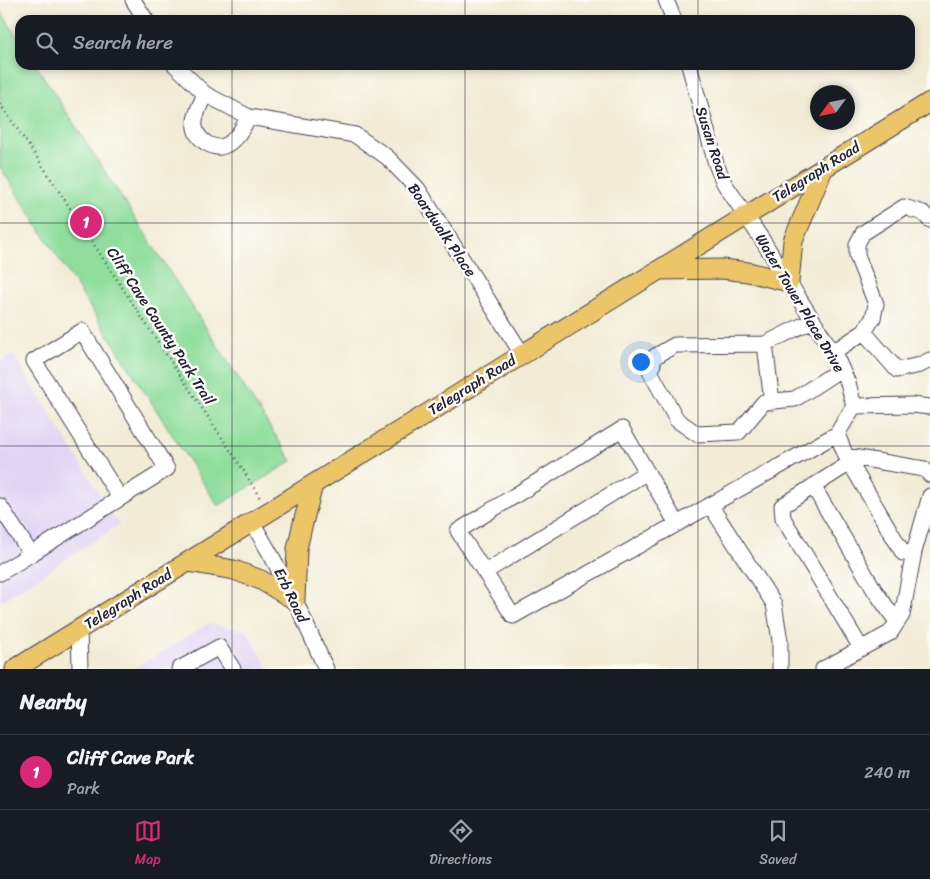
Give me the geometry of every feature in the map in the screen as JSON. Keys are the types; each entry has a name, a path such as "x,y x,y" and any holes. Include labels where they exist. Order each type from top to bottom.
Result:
{"main road":[{"name":"Telegraph Road","path":"15,669 930,102"},
{"path":"659,270 722,268 789,282 793,241 824,167"},
{"path":"188,562 234,570 261,580 295,600 297,549 313,485"}],"street":[{"path":"133,0 143,15"},
{"path":"666,0 672,15"},
{"name":"Boardwalk Place","path":"180,70 205,94 250,117 355,135 387,157 418,190 522,354"},
{"name":"Susan Road","path":"690,70 716,164 724,184 746,215"},
{"path":"205,94 196,116 195,128 199,138 212,147 223,147 235,139 250,117"},
{"path":"832,352 864,332 873,318 876,304 857,256 857,244 863,232 904,207 923,213 930,220"},
{"name":"Water Tower Place Drive","path":"746,215 842,369 854,406"},
{"path":"812,320 765,344 675,345 654,357 651,373 677,420 697,434 739,432 764,402 795,400 842,369"},
{"path":"0,573 167,469 82,331 34,361 120,498"},
{"path":"864,332 896,370 920,365 930,360"},
{"path":"765,344 772,402"},
{"path":"678,524 622,429 458,532 514,616 678,524 710,506 837,434 854,406 912,405 930,407"},
{"path":"837,434 848,459 903,553 914,552"},
{"path":"861,648 783,518 782,506 813,486 848,459 924,469 930,475"},
{"path":"484,572 647,472"},
{"path":"813,486 896,622"},
{"path":"823,669 890,633 902,614 914,552 930,496"},
{"path":"0,506 31,554"},
{"path":"710,506 774,604 780,641 780,669"},
{"name":"Erb Road","path":"252,522 272,555 295,600 326,669"},
{"path":"79,629 80,669"},
{"path":"179,669 219,647 233,669"}],"path":[{"name":"Cliff Cave County Park Trail","path":"0,104 242,468 269,512"}],"shaded area":[{"path":"13,354 119,525 0,602 0,362"},
{"path":"208,624 247,631 269,669 133,669"}],"green space":[{"path":"0,10 15,33 15,70 39,70 292,461 218,506 0,167"}],"place":[{"name":"Cliff Cave Park","path":"86,222"}]}
